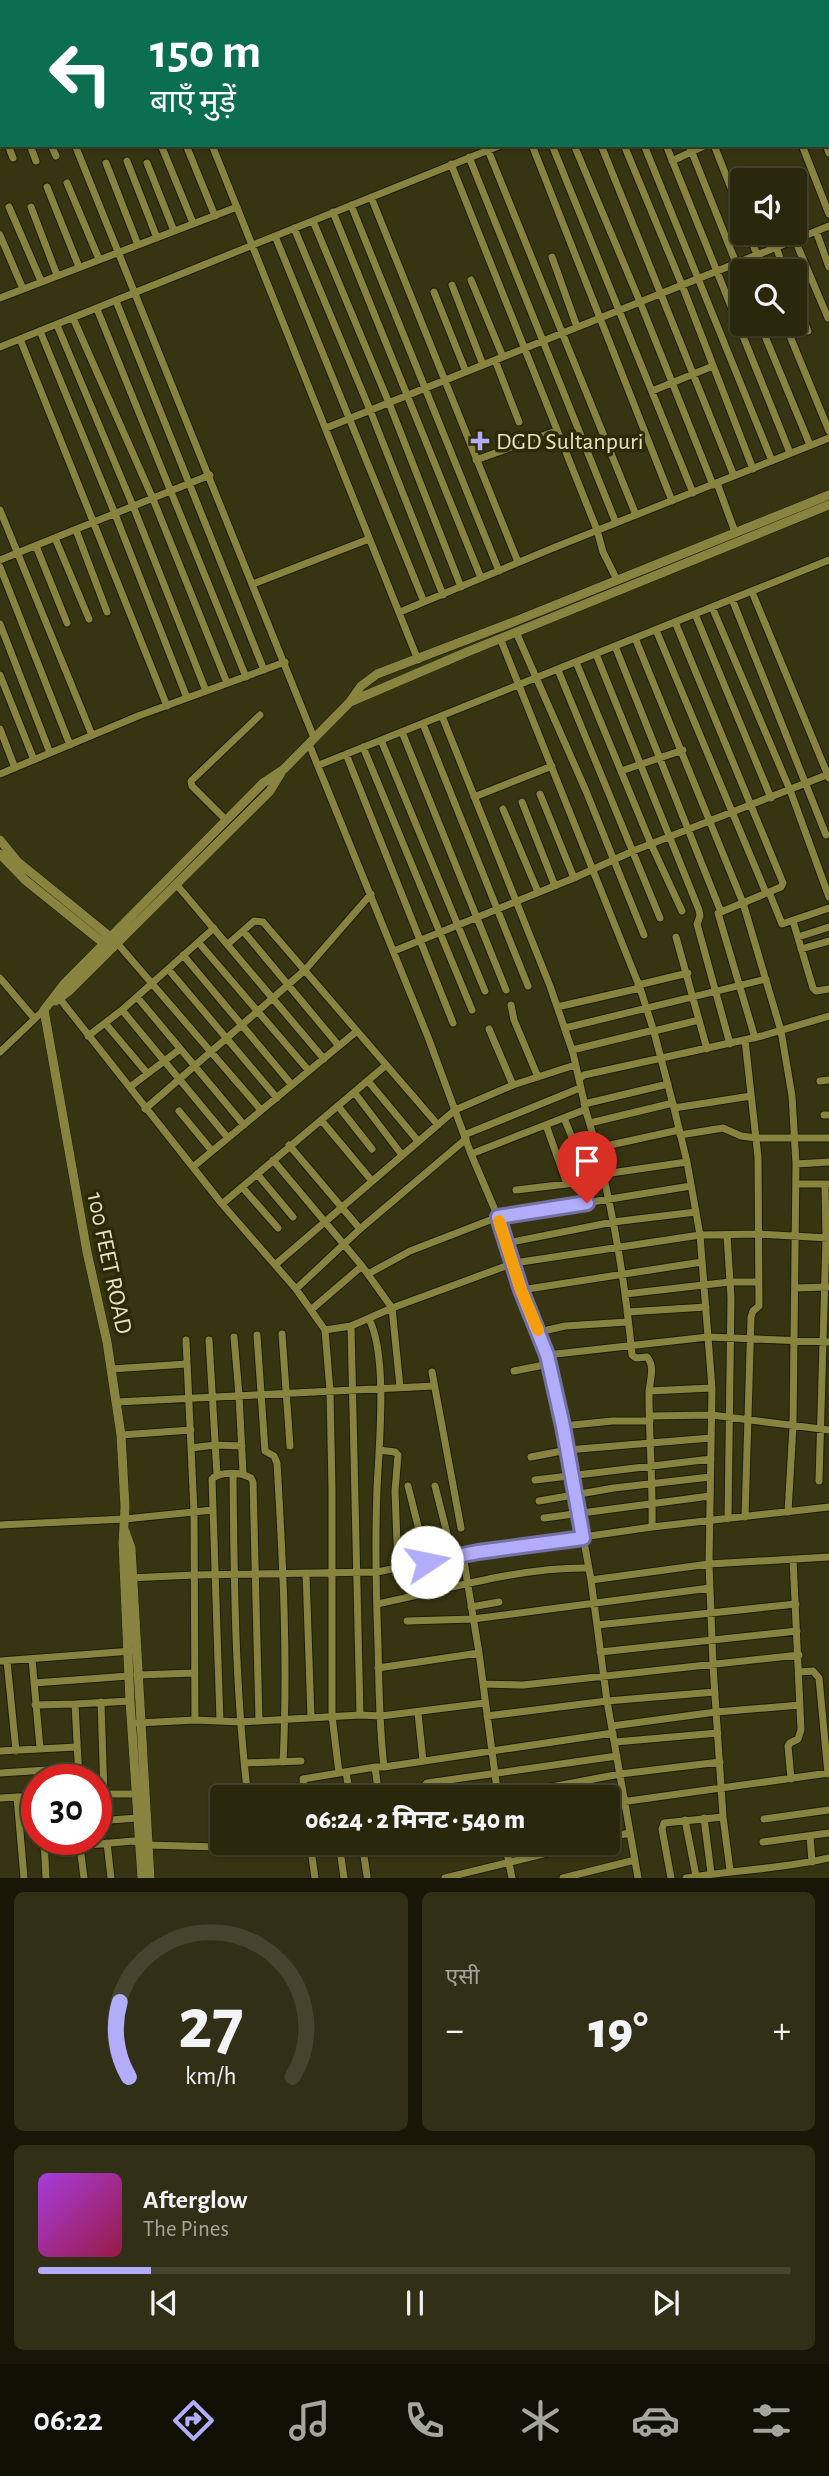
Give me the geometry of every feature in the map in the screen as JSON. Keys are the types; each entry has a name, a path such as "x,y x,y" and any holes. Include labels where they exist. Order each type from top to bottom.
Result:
{"street":[{"path":"9,147 13,158"},
{"path":"31,147 36,161"},
{"path":"52,147 55,156"},
{"path":"76,147 285,662 319,765 498,1217 521,1290 547,1355 591,1580 607,1701 638,1878"},
{"path":"163,147 193,223"},
{"path":"188,147 215,216"},
{"path":"213,147 418,660"},
{"path":"0,347 496,147"},
{"path":"533,147 672,501"},
{"path":"553,147 693,493"},
{"path":"575,147 736,532"},
{"path":"602,147 734,476"},
{"path":"625,147 753,468"},
{"path":"645,147 772,461"},
{"path":"667,147 790,453"},
{"path":"715,147 730,186"},
{"path":"803,147 829,214"},
{"path":"672,160 690,149 734,259"},
{"path":"488,150 636,515"},
{"path":"469,157 616,523"},
{"path":"127,161 156,238"},
{"path":"106,163 138,245"},
{"path":"147,163 174,231"},
{"path":"451,164 597,530 603,552 617,580"},
{"path":"67,183 99,259"},
{"path":"47,187 79,267"},
{"path":"371,197 519,562"},
{"path":"351,205 499,571"},
{"path":"9,207 41,281"},
{"path":"31,207 57,275"},
{"path":"0,298 237,207"},
{"path":"333,212 481,578"},
{"path":"313,221 461,587"},
{"path":"807,235 829,226"},
{"path":"295,228 443,595"},
{"path":"816,231 829,267"},
{"path":"0,235 23,289"},
{"path":"275,236 424,602"},
{"path":"753,245 759,259"},
{"path":"746,259 781,245"},
{"path":"797,245 828,318"},
{"path":"776,247 780,259"},
{"path":"552,257 577,327"},
{"path":"326,428 730,265"},
{"path":"471,280 519,422"},
{"path":"452,285 483,365"},
{"path":"434,292 466,372"},
{"path":"116,301 264,670"},
{"path":"97,309 246,677"},
{"path":"74,318 153,499 227,683"},
{"path":"57,325 133,506 206,691"},
{"path":"40,331 187,698"},
{"path":"765,336 810,445"},
{"path":"790,336 829,430"},
{"path":"20,339 167,706"},
{"path":"652,391 713,366"},
{"path":"476,460 556,430"},
{"path":"400,612 829,438"},
{"path":"0,560 210,475"},
{"path":"111,943 176,884 270,791 284,769 349,703 361,686 377,674 829,495"},
{"path":"349,703 500,638 829,505"},
{"path":"0,510 92,735"},
{"path":"76,530 107,612"},
{"path":"55,538 89,619"},
{"path":"253,584 369,539"},
{"path":"36,546 67,623"},
{"path":"319,765 829,560"},
{"path":"0,567 69,745"},
{"path":"394,951 709,820 829,775 752,592"},
{"path":"732,599 826,835"},
{"path":"712,607 790,790 829,897"},
{"path":"695,614 771,798"},
{"path":"675,622 783,883 781,887 743,903 700,916"},
{"path":"0,624 50,753"},
{"path":"656,630 780,923 785,924 829,908"},
{"path":"516,632 586,791 644,934"},
{"path":"500,638 639,987 654,1031 687,1162 700,1235 712,1388 709,1564 723,1817 730,1870"},
{"path":"635,638 743,903 781,1031 792,1096 796,1164 793,1426 788,1512"},
{"path":"615,646 720,912 755,1038"},
{"path":"596,654 700,916 697,924 730,1044"},
{"path":"0,774 92,735 285,662"},
{"path":"576,662 651,844 682,911"},
{"path":"558,670 660,918"},
{"path":"0,675 34,760"},
{"path":"226,820 192,786 191,781 260,715"},
{"path":"442,716 572,1050 604,1174 624,1273 634,1358 648,1357 650,1360 652,1527"},
{"path":"423,724 528,986"},
{"path":"0,729 15,768"},
{"path":"402,732 506,990"},
{"path":"381,740 485,991"},
{"path":"363,747 472,1010"},
{"path":"621,771 682,750"},
{"path":"346,754 453,1023"},
{"path":"474,797 552,766"},
{"path":"1,1049 57,996 68,991 226,820 263,783 284,769"},
{"path":"540,794 574,878"},
{"path":"522,802 555,886"},
{"path":"503,809 538,892"},
{"path":"0,840 18,862 153,983 261,1110"},
{"path":"0,854 25,880 111,943"},
{"path":"176,884 324,1059"},
{"path":"145,1109 305,970 371,894"},
{"path":"228,944 254,921 263,922 438,1125"},
{"path":"793,921 813,988 816,992 829,989"},
{"path":"798,937 829,927"},
{"path":"88,1036 122,1010 214,928"},
{"path":"244,932 339,1046"},
{"path":"676,937 707,1049"},
{"path":"801,949 829,942"},
{"path":"199,943 309,1071"},
{"path":"183,955 292,1085"},
{"path":"168,969 277,1098"},
{"path":"557,1007 688,974"},
{"path":"0,978 34,1018"},
{"path":"565,1028 766,979"},
{"path":"57,996 222,1204 276,1264 325,1330 330,1391 332,1716 344,1785"},
{"path":"137,997 244,1125"},
{"path":"511,1005 514,1020 538,1077"},
{"name":"100 FEET ROAD","path":"45,1008 121,1434 124,1530 144,1843 142,1878"},
{"path":"122,1010 228,1138"},
{"path":"579,1079 584,1075 755,1038 829,1016"},
{"path":"572,1050 699,1020"},
{"path":"104,1023 147,1073"},
{"path":"489,1029 513,1085"},
{"path":"193,1167 357,1031"},
{"path":"744,1040 756,1138 759,1234 759,1306 751,1314 746,1517"},
{"path":"130,1087 180,1049"},
{"path":"276,1264 455,1110 513,1085 575,1065"},
{"path":"222,1204 385,1066"},
{"path":"820,1081 829,1080"},
{"path":"368,1081 418,1141"},
{"path":"471,1154 564,1118 585,1106 668,1084"},
{"path":"296,1289 465,1137 580,1088"},
{"path":"354,1092 402,1155"},
{"path":"590,1123 673,1106 751,1096"},
{"path":"338,1106 372,1149"},
{"path":"179,1111 212,1151"},
{"path":"564,1118 579,1152 680,1132 723,1128 741,1136 756,1138 829,1138"},
{"path":"321,1120 372,1181"},
{"path":"546,1125 567,1184"},
{"path":"289,1145 360,1229"},
{"path":"273,1160 362,1266 392,1308 400,1387"},
{"path":"516,1190 567,1184 604,1174 687,1162"},
{"path":"796,1164 829,1163"},
{"path":"257,1174 293,1217"},
{"path":"796,1184 827,1184 825,1430 819,1481"},
{"path":"368,1274 410,1251 498,1217 691,1186"},
{"path":"242,1187 278,1228"},
{"path":"507,1243 613,1222 696,1212"},
{"path":"727,1234 730,1282 728,1519"},
{"path":"325,1330 351,1326 514,1263 700,1235 759,1234 827,1238"},
{"path":"521,1290 702,1262"},
{"path":"312,1309 362,1266"},
{"path":"625,1294 730,1282 757,1282"},
{"path":"795,1287 827,1287"},
{"path":"627,1312 706,1307"},
{"path":"369,1319 378,1344 379,1388 378,1785"},
{"path":"539,1332 565,1326 628,1322"},
{"path":"351,1326 360,1715"},
{"path":"282,1334 290,1446"},
{"path":"257,1335 265,1451 274,1456 277,1463 284,1574 283,1762"},
{"path":"233,1337 243,1473"},
{"path":"547,1355 708,1337 826,1342"},
{"path":"186,1340 194,1511 195,1720"},
{"path":"209,1340 217,1475"},
{"path":"111,1369 187,1364"},
{"path":"514,1371 549,1364"},
{"path":"432,1372 461,1528"},
{"path":"116,1402 434,1386"},
{"path":"649,1391 712,1388"},
{"path":"563,1426 712,1415 825,1430"},
{"path":"121,1434 191,1430"},
{"path":"531,1457 567,1450 711,1438"},
{"path":"191,1448 242,1446"},
{"path":"379,1450 395,1452 398,1455 395,1491 398,1568"},
{"path":"535,1480 711,1460"},
{"path":"220,1721 212,1479 217,1475 243,1473 253,1482 259,1721"},
{"path":"233,1474 234,1574 241,1722 247,1785"},
{"path":"539,1500 710,1477"},
{"path":"408,1486 427,1562"},
{"path":"435,1486 453,1557"},
{"path":"377,1490 395,1491"},
{"path":"544,1518 710,1496"},
{"path":"128,1578 377,1572 463,1555 652,1527 829,1507"},
{"path":"0,1525 213,1510"},
{"path":"463,1555 496,1785"},
{"path":"591,1580 709,1564 829,1557"},
{"path":"791,1779 788,1746 801,1736 793,1559"},
{"path":"377,1604 468,1584 551,1570 588,1568"},
{"path":"306,1573 311,1717"},
{"path":"407,1621 473,1619 710,1588"},
{"path":"471,1607 499,1602"},
{"path":"597,1625 796,1604"},
{"path":"600,1652 797,1631"},
{"path":"16,1751 4,1661 132,1651"},
{"path":"378,1668 479,1653"},
{"path":"483,1684 523,1685 604,1678 799,1655"},
{"path":"32,1659 40,1748"},
{"path":"620,1802 828,1774 819,1678 813,1671 799,1672"},
{"path":"34,1683 195,1673"},
{"name":"100 FEET ROAD","path":"133,1676 130,1700 136,1723 138,1818 150,1878"},
{"path":"487,1716 607,1701 715,1692"},
{"path":"35,1705 130,1700"},
{"path":"100,1764 101,1702"},
{"path":"136,1723 379,1716 485,1703"},
{"path":"75,1704 79,1764"},
{"path":"303,1785 303,1779 307,1777 716,1712 800,1705"},
{"path":"418,1713 423,1760"},
{"path":"615,1742 718,1733"},
{"path":"0,1751 77,1747"},
{"path":"425,1785 617,1756"},
{"path":"245,1763 301,1761"},
{"path":"562,1785 620,1774 720,1762"},
{"path":"0,1773 21,1772"},
{"path":"112,1794 136,1794"},
{"path":"17,1797 24,1878"},
{"path":"0,1798 21,1797"},
{"path":"764,1819 829,1810"},
{"path":"671,1878 663,1826 670,1821 723,1817"},
{"path":"112,1820 138,1818"},
{"path":"704,1818 711,1873"},
{"path":"685,1820 700,1876"},
{"path":"620,1835 629,1833"},
{"path":"763,1842 829,1833"},
{"path":"810,1836 812,1862"},
{"path":"112,1843 210,1844"},
{"path":"44,1855 46,1878"},
{"path":"81,1855 84,1878"},
{"path":"108,1855 111,1878"},
{"path":"312,1855 315,1878"},
{"path":"341,1855 344,1878"},
{"path":"364,1855 367,1876"},
{"path":"508,1855 512,1878"},
{"path":"445,1878 538,1855"},
{"path":"686,1878 829,1858"},
{"path":"562,1878 635,1860"}],"slow traffic":[{"path":"499,1221 521,1290 538,1330"}],"place":[{"name":"DGD Sultanpuri","path":"480,441"}],"route":[{"path":"427,1562 478,1552 583,1538 547,1355 521,1290 498,1217 587,1203"}]}
